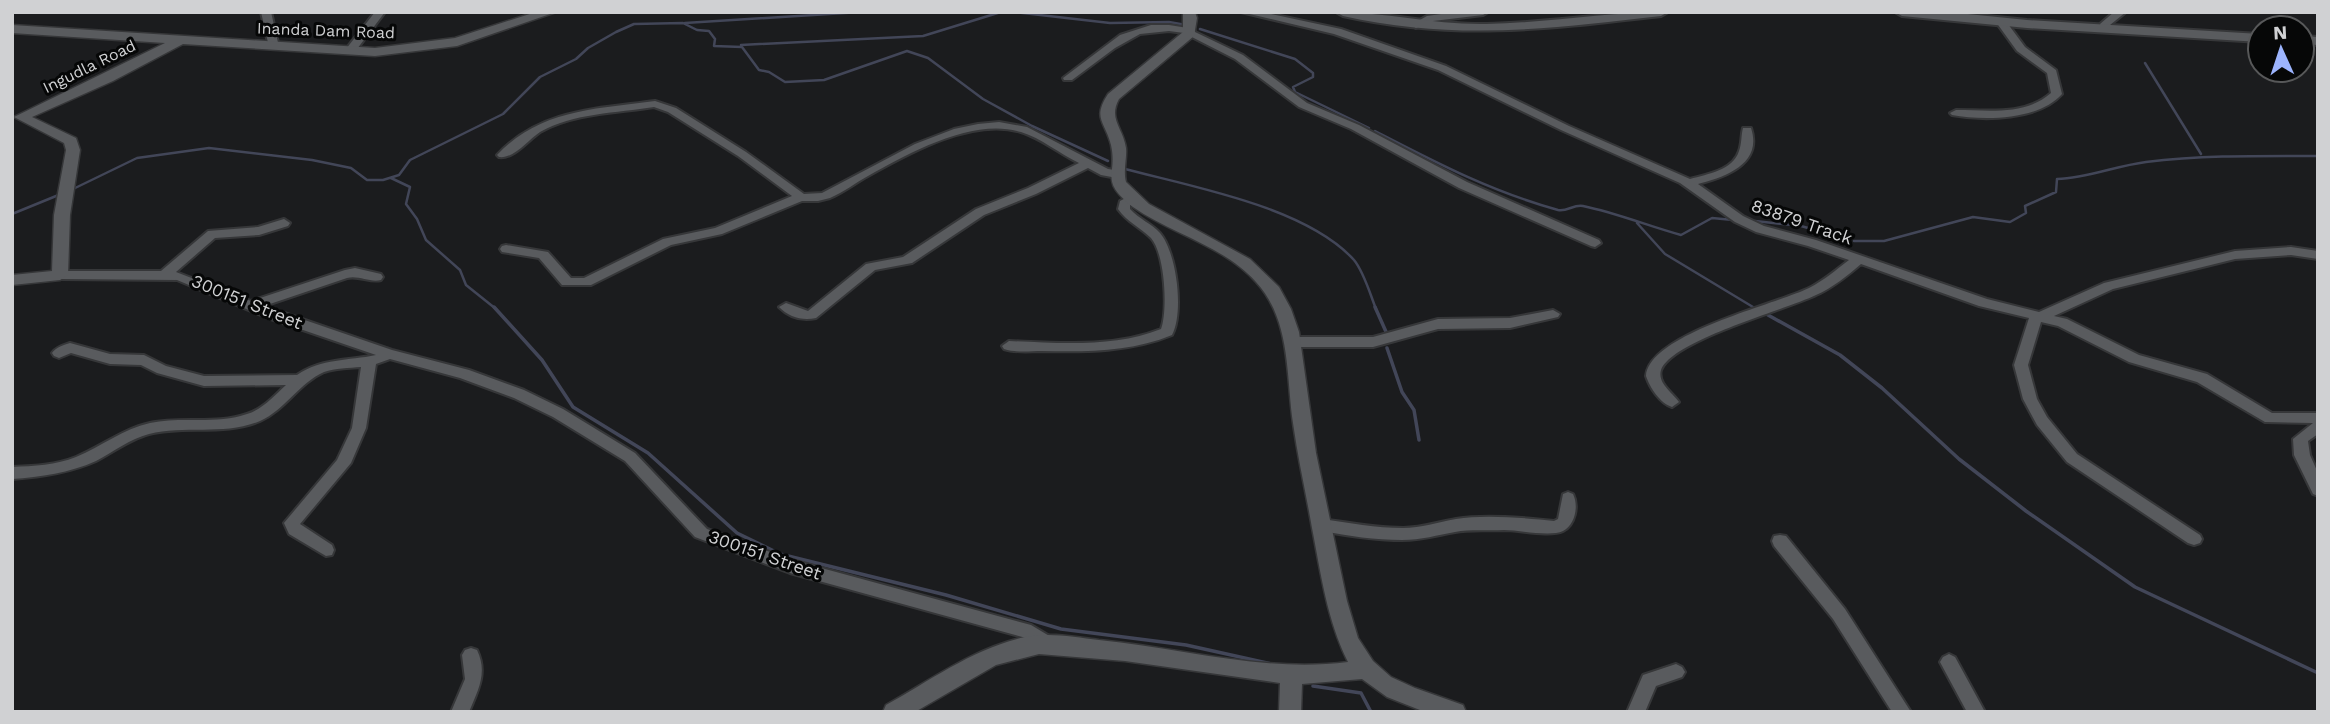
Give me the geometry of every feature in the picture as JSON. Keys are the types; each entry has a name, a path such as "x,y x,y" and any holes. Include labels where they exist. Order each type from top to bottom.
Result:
{"main road":[{"path":"1902,12 2001,23 2246,37"},
{"path":"1346,13 1416,25 1498,28 1650,13"}],"street":[{"path":"266,12 274,47"},
{"path":"350,51 380,12"},
{"name":"Inanda Dam Road","path":"12,29 350,51 415,49 457,42 550,12"},
{"path":"1189,12 1190,32 1120,91 1108,105 1105,117 1119,150 1116,174 1122,187 1133,198 1173,225 1243,262 1259,274 1277,295 1292,342 1304,438 1348,639 1366,669 1407,694 1455,712"},
{"name":"83879 Track","path":"1246,12 1337,31 1433,64 1544,118 1689,183 1751,225 1971,299 2070,325 2108,348 2134,359 2202,378 2261,414 2280,419 2318,418"},
{"path":"1416,25 1425,19 1483,12"},
{"path":"2106,29 2105,24 2121,12"},
{"path":"1956,113 2014,112 2048,102 2057,93 2052,72 2021,48 2001,23"},
{"path":"1068,78 1111,45 1136,31 1162,26 1190,32 1239,57 1303,105 1355,127 1463,185 1595,243"},
{"name":"Ingudla Road","path":"17,119 108,78 179,41"},
{"path":"503,155 536,130 562,118 655,104 672,110 742,154 801,197"},
{"path":"17,119 71,141 73,150 62,215 60,275"},
{"path":"506,249 543,255 566,282 586,282 667,242 718,230 801,197 823,198 880,166 954,132 968,129 1008,127 1026,130 1105,172 1116,174"},
{"path":"1689,183 1735,166 1747,151 1747,130"},
{"path":"786,307 801,315 811,315 871,267 907,260 980,212 1032,191 1088,163"},
{"path":"1009,346 1140,341 1167,332 1173,320 1163,250 1156,237 1124,209 1124,204 1133,198"},
{"path":"165,274 212,234 259,231 284,223"},
{"path":"2194,539 2072,458 2042,421 2030,400 2021,365 2035,319 2109,286 2235,255 2291,251 2318,256"},
{"path":"1672,402 1660,390 1654,374 1656,365 1668,354 1741,318 1814,291 1858,260"},
{"path":"250,306 345,274 355,272 376,277"},
{"name":"300151 Street","path":"12,280 60,275 165,274 195,281 250,306 389,354 464,374 519,394 592,432 629,457 701,533 790,566 1031,632 1050,645 1112,649 1291,674 1331,674 1366,669"},
{"path":"1292,342 1373,341 1438,324 1510,323 1553,314"},
{"path":"60,354 70,348 110,359 144,360 162,370 204,381 301,380"},
{"path":"12,473 32,472 79,462 130,435 151,428 242,421 255,417 318,369 369,361 389,354"},
{"path":"326,550 295,530 292,523 343,463 359,428 369,361"},
{"path":"2318,427 2300,439 2302,455 2318,491"},
{"path":"1322,526 1404,534 1441,530 1457,525 1516,524 1556,527 1565,522 1568,498"},
{"path":"1780,541 1839,614 1902,712"},
{"path":"894,712 990,657 1019,648 1050,645"},
{"path":"460,712 474,678 471,655"},
{"path":"1949,662 1976,712"},
{"path":"1636,712 1642,688 1648,682 1676,672"},
{"path":"1290,712 1291,674"}],"waterway":[{"path":"685,23 861,12"},
{"path":"741,45 923,36 1001,12"},
{"path":"1014,12 1110,23 1169,22 1186,25"},
{"path":"71,190 137,158 209,148 312,160 351,168 367,180 383,180 399,175 410,160 503,114 540,77 634,24 683,23 697,30 709,31 715,39 714,46 742,47 759,70 769,72 785,82 824,80 907,51 928,58 983,99 1032,126 1108,161"},
{"path":"1200,29 1295,59 1313,73 1313,77 1293,87 1295,92 1369,128"},
{"path":"2145,63 2201,154"},
{"path":"1375,131 1487,185 1558,210 1583,206 1681,235 1712,218 1733,220"},
{"path":"1854,241 1884,241 1973,217 2010,222 2026,213 2025,206 2056,192 2057,179 2135,164 2211,157 2318,156"},
{"path":"1125,169 1247,201 1308,226 1354,260 1364,277 1376,309"},
{"path":"391,178 410,187 406,204 417,219 426,240 460,270 466,285 495,308"},
{"path":"12,214 61,194"},
{"path":"1755,221 1801,226 1843,238"},
{"path":"1637,223 1665,254 1753,307"},
{"path":"1375,307 1387,334"},
{"path":"495,308 542,360 573,407 648,453 737,533 780,554 946,595 1061,629 1186,645 1272,664"},
{"path":"1768,315 1840,355 1882,388 1959,459 2026,511 2135,587 2318,673"},
{"path":"1387,348 1402,392 1414,410 1419,440"},
{"path":"1313,686 1361,693 1371,712"}]}
